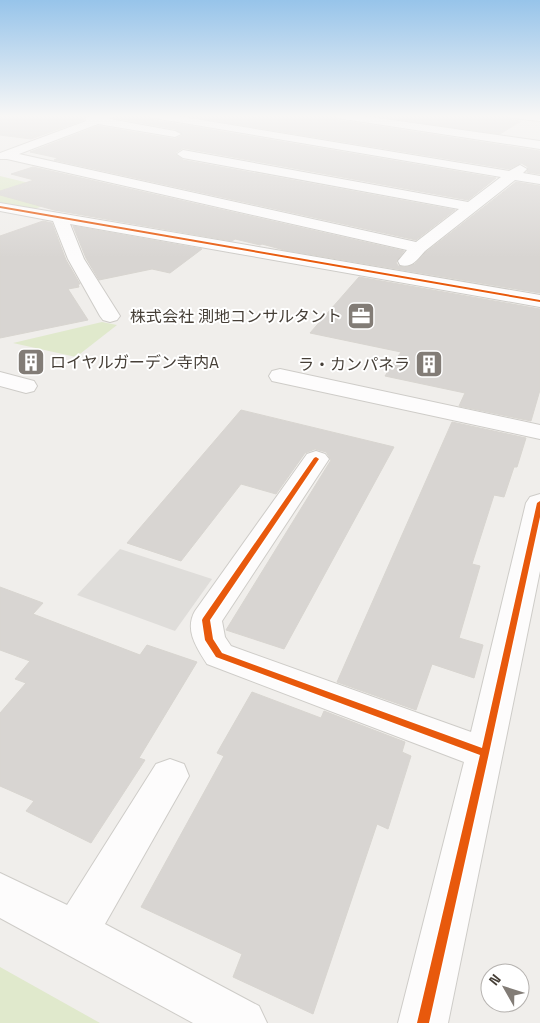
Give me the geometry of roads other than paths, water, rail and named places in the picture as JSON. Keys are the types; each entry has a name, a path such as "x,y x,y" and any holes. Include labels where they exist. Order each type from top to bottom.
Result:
{"street":[{"path":"34,163 420,248"},
{"path":"231,163 470,207"},
{"path":"440,163 540,180"},
{"path":"393,275 420,248 528,163"},
{"path":"0,207 540,300"},
{"path":"60,218 76,259 110,316"},
{"path":"280,376 540,432"},
{"path":"0,380 26,386"},
{"path":"316,459 206,620 209,640 219,655 485,753"},
{"path":"423,1023 540,503"},
{"path":"75,933 170,776"},
{"path":"0,895 242,1023"}],"place":[{"name":"株式会社 測地コンサルタント","path":"361,316"},
{"name":"ロイヤルガーデン寺内A","path":"31,362"},
{"name":"ラ・カンパネラ","path":"429,364"}]}
